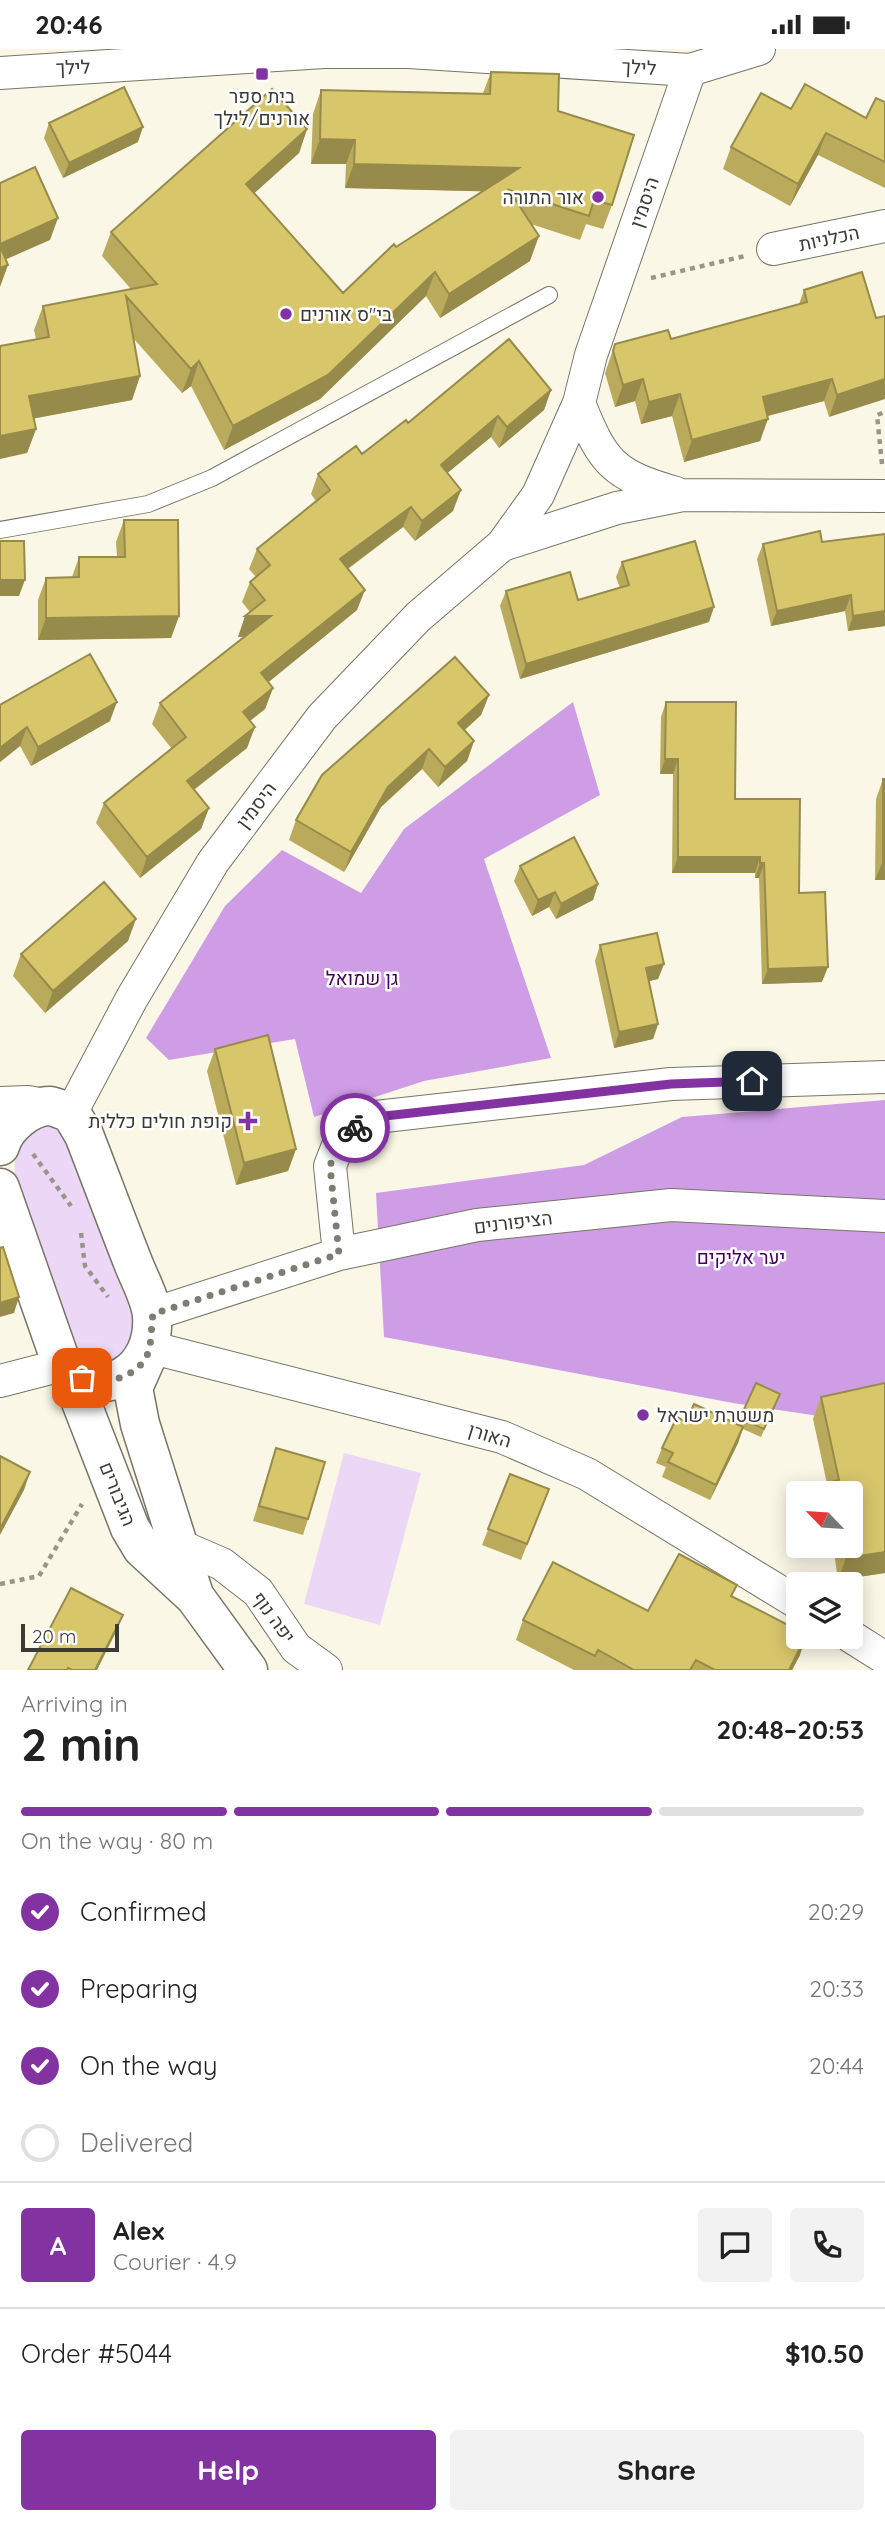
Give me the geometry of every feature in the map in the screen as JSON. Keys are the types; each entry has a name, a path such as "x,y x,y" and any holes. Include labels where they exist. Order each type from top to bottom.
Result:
{"street":[{"path":"690,70 759,49"},
{"name":"לילך","path":"0,72 40,68 180,64 324,52 410,52 690,70"},
{"name":"היסמין","path":"60,1109 132,998 213,862 322,717 418,617 502,545 538,495 579,403 615,287 690,70"},
{"name":"הכלניות","path":"773,249 885,226"},
{"name":"היסמין","path":"579,403 596,445 613,464 635,481 683,495"},
{"name":"היסמין","path":"502,545 617,507 683,495 885,496"},
{"path":"339,1254 330,1166 338,1143 367,1118 671,1084 885,1077"},
{"path":"0,1381 66,1368 97,1384 108,1383 135,1368 150,1338 84,1135 60,1109 24,1115 4,1125"},
{"name":"הגיבורים","path":"0,1188 66,1368 131,1528 160,1547 248,1670"},
{"name":"הציפורנים","path":"150,1338 339,1254 477,1225 671,1206 885,1216"},
{"name":"הגיבורים","path":"150,1338 133,1388 160,1547"},
{"name":"האורן","path":"150,1338 502,1437 587,1473 786,1596"},
{"name":"יפה נוף","path":"160,1547 222,1564 258,1592 296,1648 326,1670"},
{"path":"863,1644 885,1658"}],"lane":[{"path":"0,530 148,504 212,478 549,295"}],"path":[{"path":"615,287 773,249"},
{"path":"885,412 877,415 885,496"},
{"path":"4,1125 76,1216"},
{"path":"81,1226 85,1266 111,1301"},
{"path":"0,1584 39,1576 106,1464"}],"shaded area":[{"path":"49,1123 60,1127 136,1316 130,1350 104,1367 76,1356 14,1179 16,1147 32,1129"},
{"path":"344,1453 421,1473 380,1625 304,1604"}],"green space":[{"name":"גן שמואל","path":"573,702 600,795 484,859 551,1058 424,1081 314,1117 295,1039 169,1060 146,1038 225,906 282,850 361,893 404,829"},
{"name":"יער אליקים","path":"885,1100 885,1436 845,1420 733,1403 384,1337 376,1193 584,1165 682,1117"}],"building":[{"path":"491,72 559,74 558,111 634,135 612,205 594,200 589,216 509,190 539,236 449,294 435,272 328,375 233,426 199,361 191,369 126,296 140,376 29,396 36,429 0,436 0,346 49,337 43,306 157,284 111,232 272,89 307,129 246,184 343,293 394,244 396,247 519,168 354,164 355,140 320,139 321,90 490,94"},
{"path":"805,84 866,118 876,98 885,102 885,162 826,133 798,184 731,147 761,93 791,109"},
{"path":"124,87 143,127 69,163 49,123"},
{"path":"35,167 58,218 0,244 0,183"},
{"path":"0,246 8,265 0,268"},
{"path":"862,272 876,318 885,316 885,379 837,395 832,379 763,397 768,419 692,440 680,394 649,402 643,379 623,385 613,351 615,344 668,330 671,339 807,302 804,290"},
{"path":"509,339 551,390 507,427 498,416 441,465 461,490 422,521 411,507 340,559 365,590 261,673 273,688 243,712 255,727 187,781 209,808 147,857 104,803 186,737 160,703 271,616 245,616 265,600 250,582 270,565 257,549 330,490 318,474 356,446 362,454 406,420 408,423"},
{"path":"124,520 178,520 179,616 46,618 46,578 79,577 79,557 125,557"},
{"path":"820,531 822,542 885,534 885,611 853,616 851,595 777,611 763,544"},
{"path":"0,541 24,541 25,580 0,580"},
{"path":"695,541 714,607 526,664 506,591 570,572 578,600 629,585 622,562"},
{"path":"90,654 117,702 38,747 27,727 0,748 0,705"},
{"path":"455,657 489,695 458,723 474,741 445,767 429,749 388,787 351,852 296,820 322,775"},
{"path":"666,702 736,702 735,799 800,799 799,893 825,892 828,967 768,969 764,863 760,863 760,857 678,857 678,759 665,759"},
{"path":"885,779 885,861 883,861"},
{"path":"574,837 598,884 561,904 555,892 538,900 520,866"},
{"path":"104,882 136,919 53,991 21,954"},
{"path":"657,933 664,964 646,968 658,1024 619,1032 600,945"},
{"name":"קופת חולים כללית","path":"268,1035 296,1149 244,1163 215,1049"},
{"path":"3,1247 19,1297 0,1303 0,1248"},
{"path":"756,1383 780,1394 764,1429 740,1418"},
{"path":"885,1383 885,1552 863,1555 863,1481 834,1481 839,1480 821,1397"},
{"path":"694,1404 743,1427 716,1485 668,1462 673,1453 662,1448 677,1417 686,1422"},
{"path":"276,1448 325,1462 308,1519 259,1506"},
{"path":"0,1456 30,1472 0,1529"},
{"path":"510,1474 549,1489 527,1544 488,1529"},
{"path":"679,1554 737,1585 731,1596 786,1624 786,1649 800,1649 789,1670 715,1670 696,1660 690,1670 634,1670 598,1650 595,1656 523,1620 553,1562 648,1611"},
{"path":"71,1588 123,1615 95,1670 28,1670"}],"way so far":[{"path":"82,1378 97,1384 108,1383 135,1368 148,1354 153,1314 339,1254 330,1166 338,1143 355,1128"}],"place":[{"name":"בית ספר אורנים/לילך","path":"262,74"},
{"name":"אור התורה","path":"598,197"},
{"name":"בי\"ס אורנים","path":"286,314"},
{"name":"קופת חולים כללית","path":"248,1121"},
{"name":"משטרת ישראל","path":"643,1415"}],"route":[{"path":"355,1128 367,1118 671,1084 752,1081"}]}
